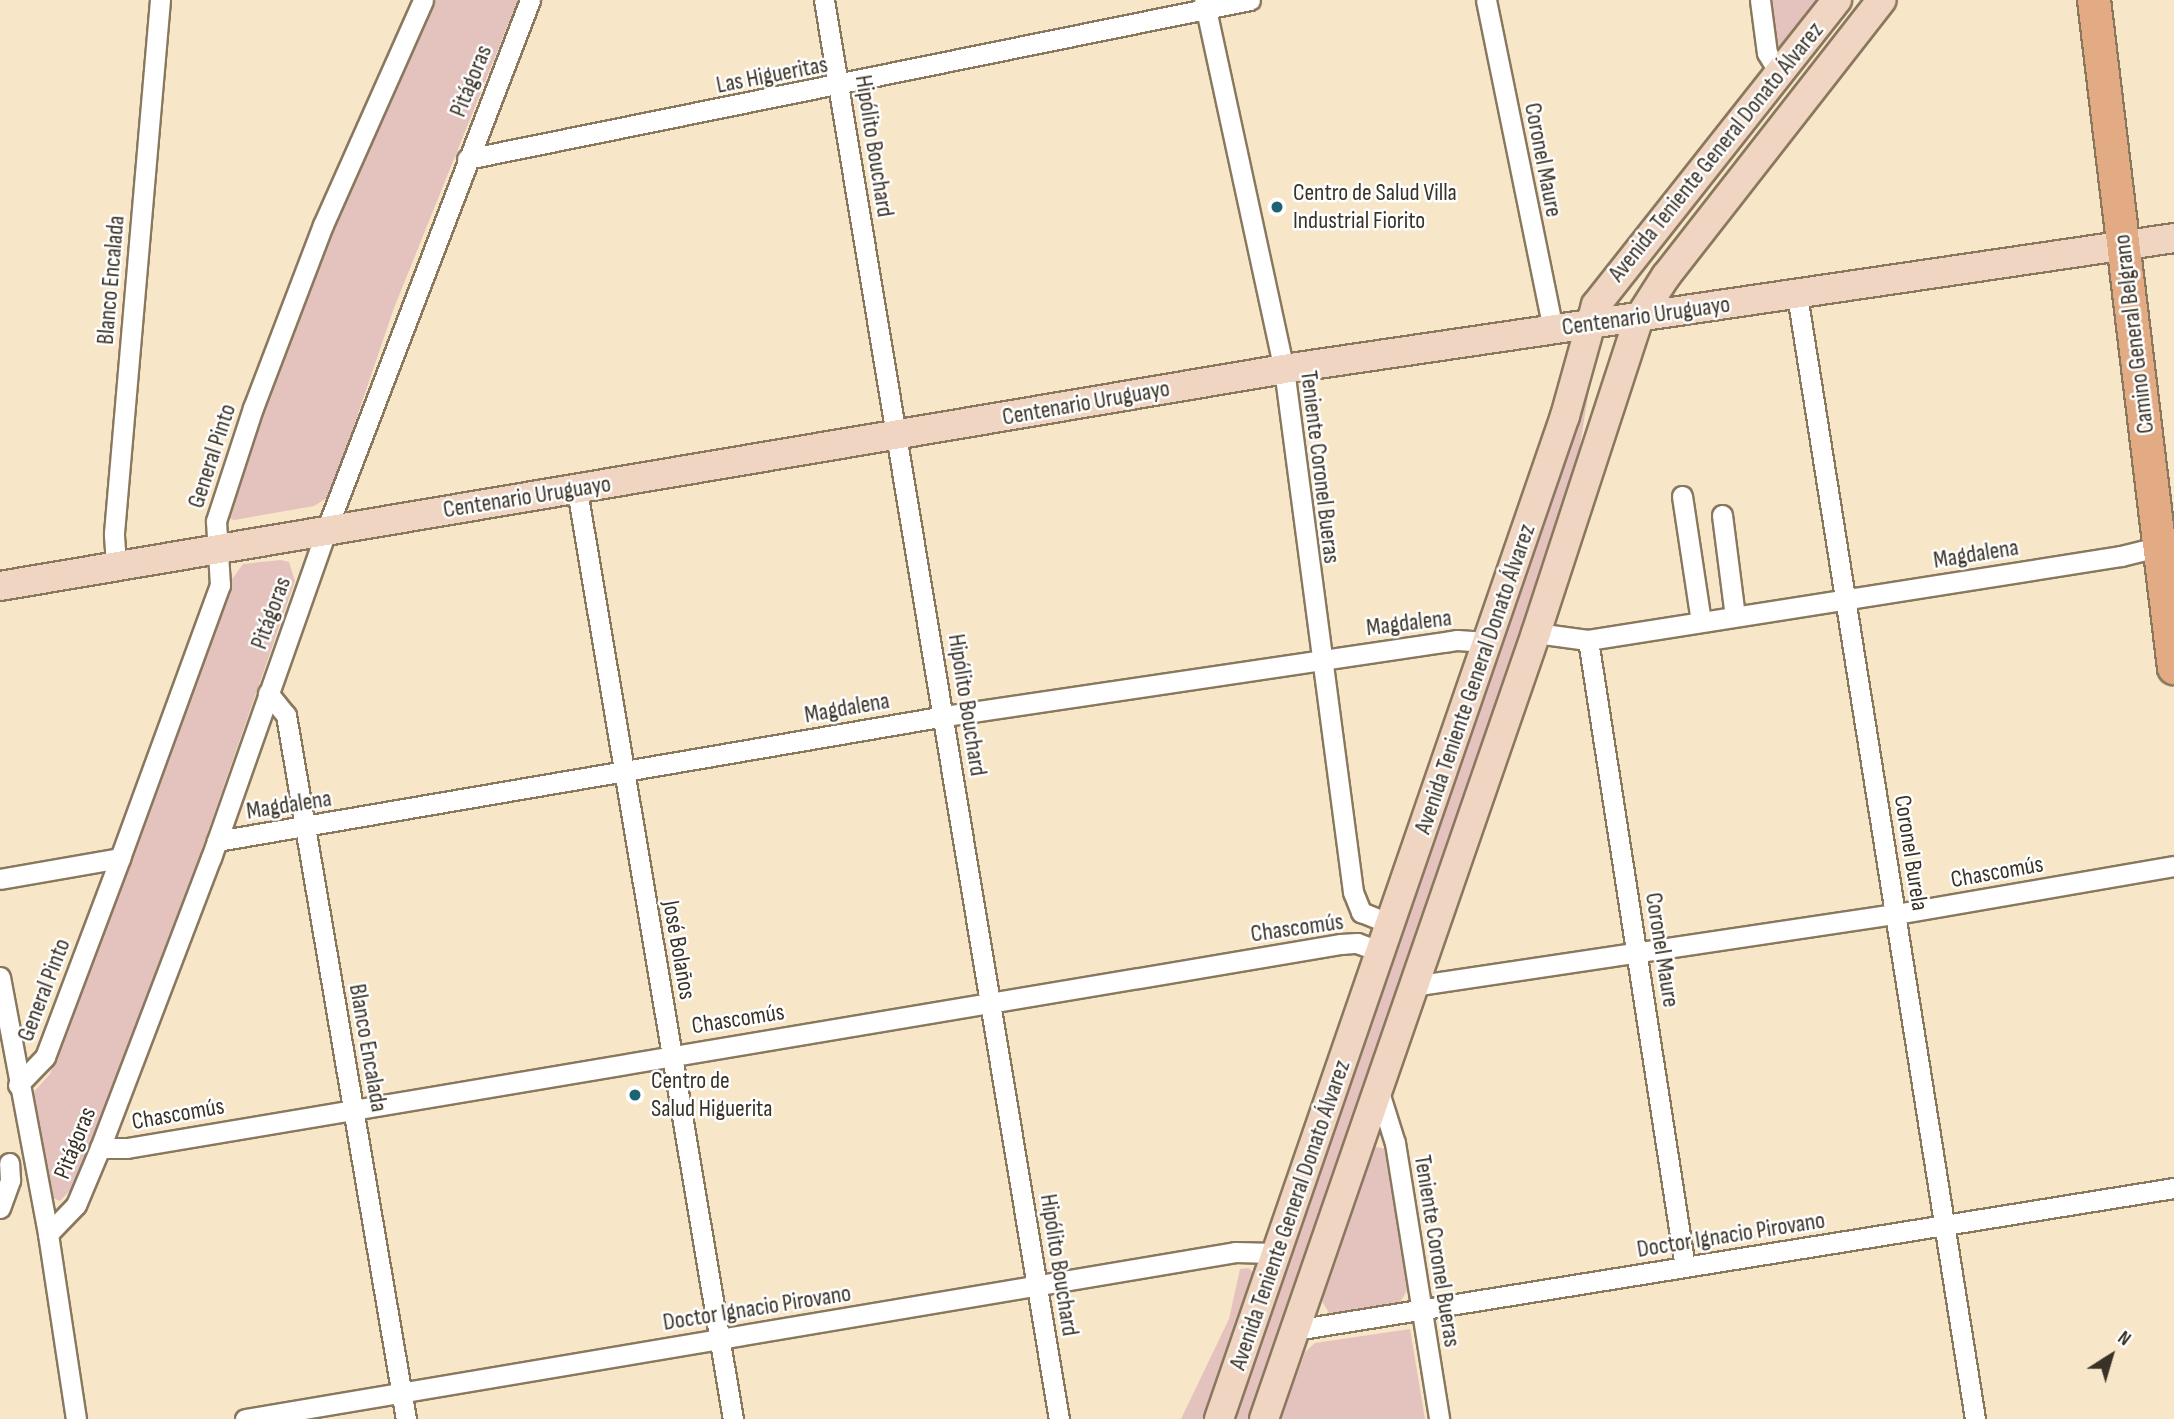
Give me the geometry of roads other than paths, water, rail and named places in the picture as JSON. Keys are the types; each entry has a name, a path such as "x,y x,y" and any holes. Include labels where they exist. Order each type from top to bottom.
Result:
{"main road":[{"name":"Avenida Teniente General Donato Álvarez","path":"1219,1419 1565,416 1589,325 1606,289 1837,0"},
{"name":"Avenida Teniente General Donato Álvarez","path":"1264,1419 1536,633 1639,318 1666,276 1882,0"},
{"name":"Camino General Belgrano","path":"2094,0 2123,247 2167,545 2174,668"},
{"name":"Centenario Uruguayo","path":"0,586 116,564 218,550 327,528 577,490 1284,369 2174,238"}],"street":[{"name":"Blanco Encalada","path":"116,564 115,519 160,0"},
{"name":"General Pinto","path":"18,1085 45,1057 220,585 216,521 253,408 323,225 423,0"},
{"name":"Pitágoras","path":"48,1234 76,1205 100,1148 217,841 327,528 530,0"},
{"name":"Hipólito Bouchard","path":"824,0 945,716 1059,1419"},
{"name":"Las Higueritas","path":"467,159 839,87 1205,4 1250,0"},
{"name":"Coronel Maure","path":"1486,0 1553,329"},
{"path":"1760,0 1767,53 1780,74"},
{"name":"Teniente Coronel Bueras","path":"1205,4 1284,369 1320,659 1353,892 1362,912"},
{"name":"Coronel Burela","path":"1797,295 1975,1419"},
{"name":"José Bolaños","path":"577,490 733,1419"},
{"path":"1682,496 1701,622"},
{"path":"1721,515 1735,616"},
{"name":"Magdalena","path":"1536,633 1588,640 2167,545"},
{"name":"Magdalena","path":"217,841 945,716 1457,640 1487,642"},
{"name":"Coronel Maure","path":"1588,640 1685,1267"},
{"name":"Blanco Encalada","path":"268,693 286,715 303,828 354,1108 406,1419"},
{"path":"0,879 120,858"},
{"name":"Chascomús","path":"1413,986 1896,914 2174,866"},
{"path":"1354,943 1362,912 1391,924"},
{"name":"Chascomús","path":"100,1148 127,1148 1354,943 1382,952"},
{"path":"0,977 31,1160 48,1234 76,1419"},
{"name":"Teniente Coronel Bueras","path":"1378,1092 1395,1143 1439,1419"},
{"path":"0,1208 10,1180 5,1164 31,1160"},
{"name":"Doctor Ignacio Pirovano","path":"1295,1330 2174,1188"},
{"name":"Doctor Ignacio Pirovano","path":"245,1419 720,1338 1038,1288 1235,1252 1278,1253"}],"place":[{"name":"Centro de Salud Villa Industrial Fiorito","path":"1277,207"},
{"name":"Centro de Salud Higuerita","path":"635,1095"}]}
